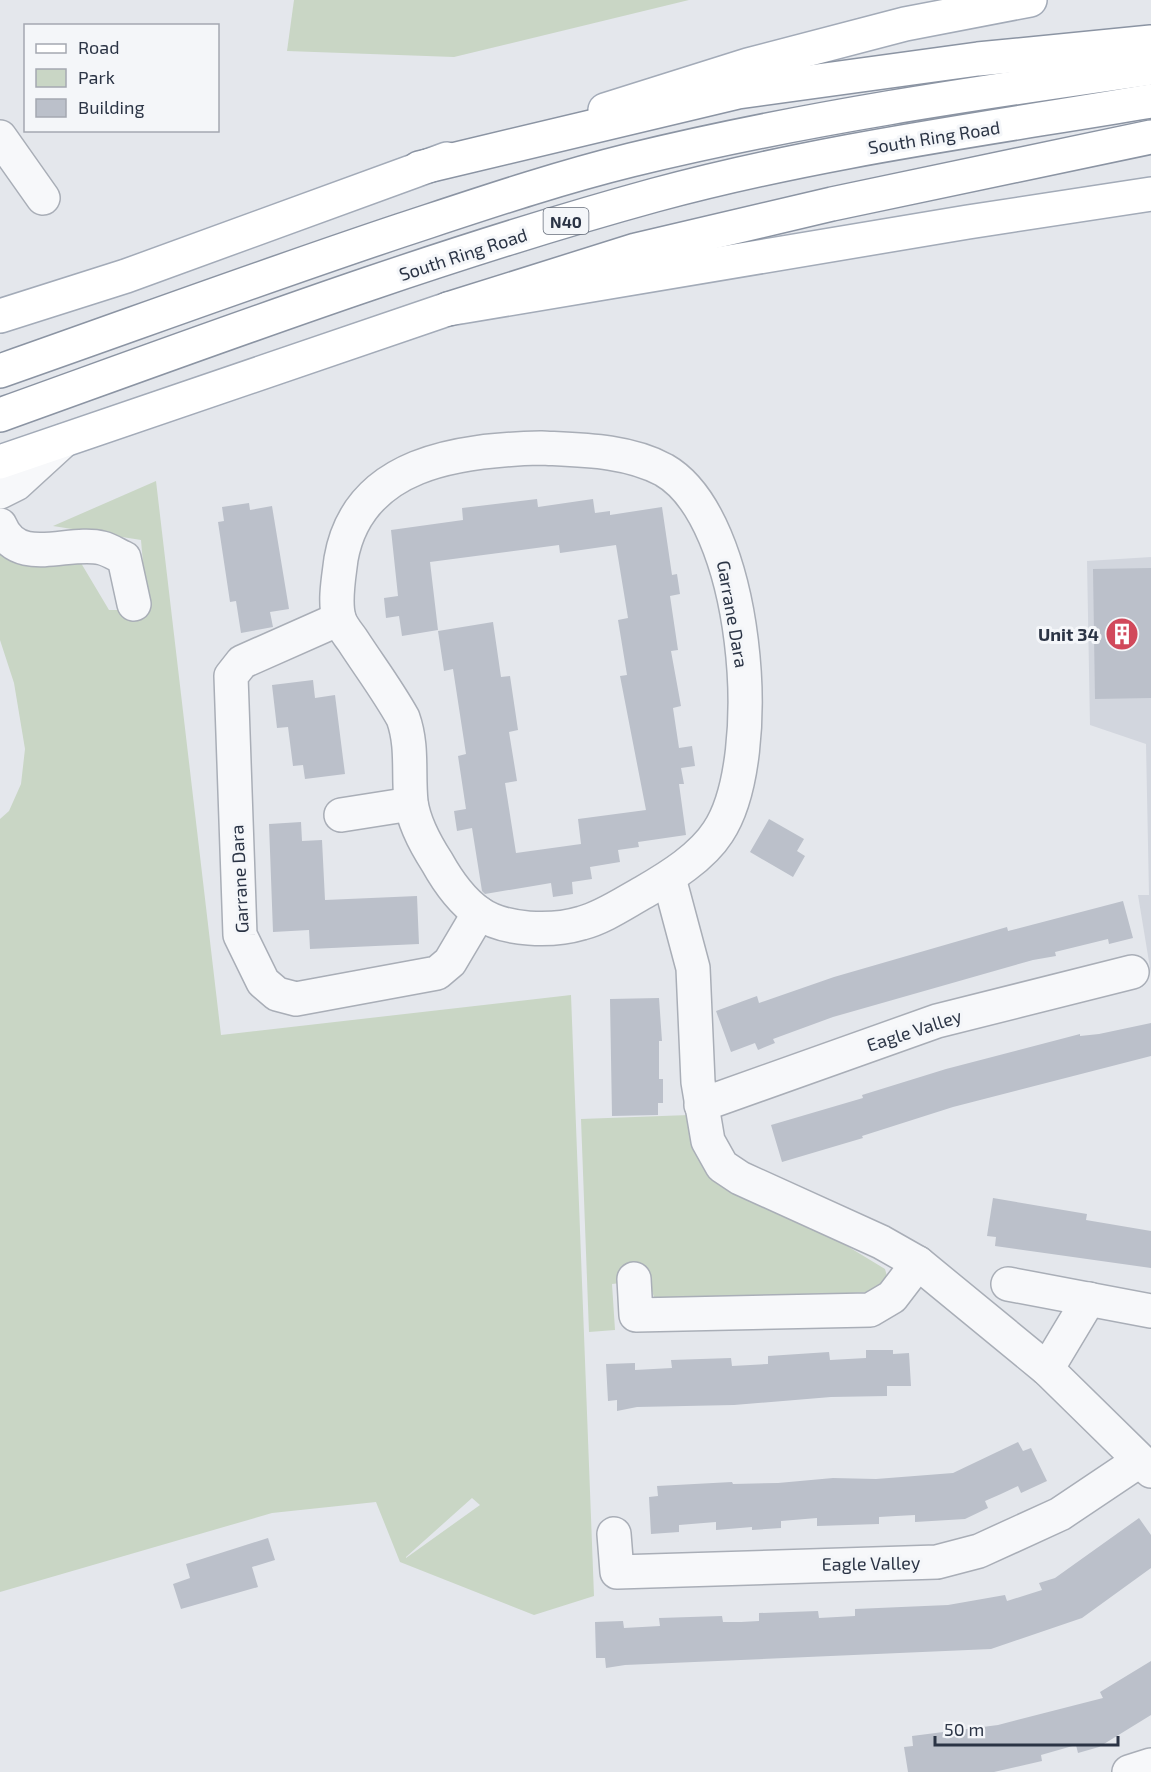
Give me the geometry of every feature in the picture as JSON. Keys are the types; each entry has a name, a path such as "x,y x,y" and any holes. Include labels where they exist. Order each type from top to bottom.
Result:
{"main road":[{"path":"0,316 126,276 419,168 747,65 905,24 1030,0"},
{"path":"419,168 738,93 978,59 1151,42"},
{"name":"South Ring Road","path":"0,371 354,246 507,195 630,160 803,122 966,94 1151,68"},
{"name":"South Ring Road","path":"0,416 477,247 658,195 841,153 1151,101"},
{"path":"0,462 448,309 636,250 832,204 1151,137"},
{"path":"448,309 1151,194"}],"street":[{"path":"0,137 42,198"},
{"path":"0,492 16,484 63,441"},
{"name":"Garrane Dara","path":"541,448 612,454 664,471 681,484 702,511 722,553 730,586 744,675 746,719 742,770 725,820 706,846 669,878 602,916 561,927 503,923 479,913 462,896 437,863 418,826 411,804 409,735 403,718 339,619 339,579 344,546 350,528 368,498 381,485 423,466 476,453 541,448"},
{"path":"0,525 3,533 18,547 30,549 101,548 124,558 134,604"},
{"name":"Garrane Dara","path":"339,619 242,662 231,676 240,935 250,960 263,982 277,994 296,999 371,987 437,973 450,962 479,913"},
{"path":"341,815 411,804"},
{"name":"Eagle Valley","path":"614,1533 617,1572 937,1562 979,1551 1060,1514 1145,1466 1047,1369 918,1263 881,1242 740,1178 722,1166 708,1141 701,1105 693,969 669,878"},
{"name":"Eagle Valley","path":"701,1105 938,1021 1132,972"},
{"path":"634,1280 636,1315 870,1310 892,1297 918,1263"},
{"path":"1008,1284 1151,1311"},
{"path":"1047,1369 1089,1299"},
{"path":"1129,1772 1151,1765"}],"shaded area":[{"name":"Unit 34","path":"1151,557 1151,974 1138,895 1149,895 1146,744 1090,725 1087,561"}],"green space":[{"path":"294,0 689,0 454,57 287,51"},
{"path":"156,481 221,1035 571,995 594,1596 534,1615 400,1562 376,1502 272,1513 0,1592 0,819 9,811 21,784 25,749 14,683 0,640 0,544 81,563 109,610 147,610 141,540 53,526","holes":["472,1498 480,1505 406,1558"]},
{"path":"689,1115 691,1130 829,1235 885,1269 888,1280 871,1292 673,1302 654,1297 648,1280 612,1284 615,1330 589,1332 581,1119"}],"building":[{"path":"537,499 538,507 593,499 595,513 610,511 610,515 662,507 672,575 677,574 680,594 670,596 678,650 671,651 681,706 673,708 679,748 692,746 695,766 681,768 684,784 679,784 686,835 638,842 639,847 618,850 620,862 590,867 592,879 572,882 573,894 553,897 551,883 485,894 482,891 472,828 457,831 454,811 466,809 458,756 466,754 453,669 444,671 438,631 493,622 501,677 510,676 518,730 509,732 517,781 505,783 516,853 581,844 578,819 646,810 620,676 627,675 618,620 628,618 616,545 560,553 559,545 430,562 438,630 402,636 399,616 386,618 384,598 398,596 391,530 463,520 462,508"},
{"path":"249,503 250,510 272,506 289,609 270,612 273,627 241,633 236,601 230,602 218,522 224,521 222,507"},
{"name":"Unit 34","path":"1151,568 1151,698 1095,699 1093,569"},
{"path":"313,680 315,698 335,695 345,774 305,779 303,765 293,766 288,727 277,728 272,685"},
{"path":"769,819 804,839 797,851 805,856 793,877 750,852"},
{"path":"301,822 302,841 322,840 325,900 417,896 419,944 310,949 309,930 273,932 269,824"},
{"path":"1123,901 1133,938 1109,944 1108,939 1055,952 1056,956 1033,960 833,1017 773,1039 775,1043 758,1050 755,1043 731,1052 716,1011 757,996 759,1003 834,977 1007,927 1008,931"},
{"path":"659,998 662,1041 659,1041 659,1079 663,1079 663,1103 658,1103 658,1115 612,1116 610,999"},
{"path":"1151,1023 1151,1056 953,1107 862,1136 863,1138 782,1162 771,1125 863,1098 862,1095 946,1069 1080,1034 1080,1036 1099,1034"},
{"path":"993,1198 1087,1214 1086,1220 1151,1231 1151,1268 995,1246 996,1237 987,1236"},
{"path":"866,1350 893,1350 893,1354 909,1353 911,1386 887,1386 887,1396 831,1397 734,1405 637,1407 617,1411 617,1400 608,1401 606,1364 635,1363 635,1370 672,1368 671,1360 731,1358 732,1366 768,1364 768,1356 829,1352 830,1360 866,1358"},
{"path":"1018,1442 1023,1451 1031,1448 1047,1481 1021,1493 1018,1486 985,1501 988,1508 965,1519 915,1522 915,1515 879,1517 879,1524 817,1526 817,1518 781,1521 781,1528 752,1530 752,1527 716,1530 716,1522 679,1525 679,1532 651,1534 649,1497 658,1496 657,1486 732,1482 733,1484 778,1483 833,1478 876,1479 953,1473"},
{"path":"1139,1518 1151,1535 1151,1568 1082,1618 991,1649 625,1665 606,1668 605,1658 596,1658 595,1622 623,1621 624,1628 660,1626 659,1618 722,1616 723,1622 741,1622 759,1621 759,1613 818,1611 819,1618 855,1616 855,1609 948,1605 1005,1595 1007,1601 1042,1590 1039,1583 1055,1578"},
{"path":"268,1538 275,1560 252,1567 258,1587 181,1609 173,1584 190,1578 186,1564"},
{"path":"1151,1661 1151,1715 1099,1747 1078,1753 1076,1745 1041,1755 1042,1761 994,1772 908,1772 904,1747 913,1746 912,1736 998,1725 1103,1698 1100,1692"}],"place":[{"name":"Unit 34","path":"1122,634"}]}
